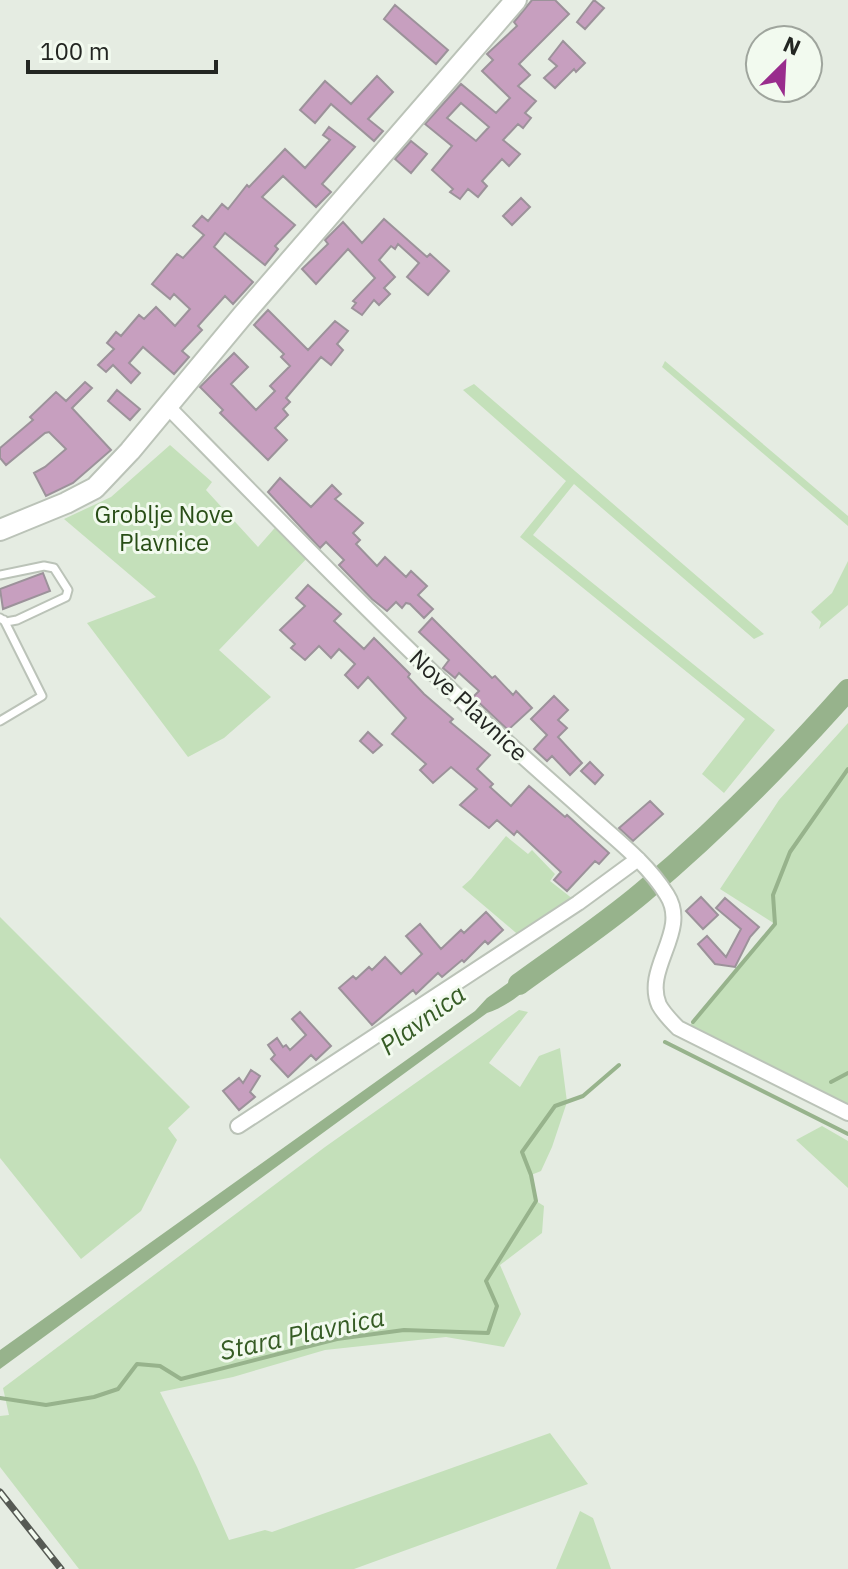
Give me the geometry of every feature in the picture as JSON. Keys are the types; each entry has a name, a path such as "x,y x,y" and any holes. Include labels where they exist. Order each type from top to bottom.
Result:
{"street":[{"path":"0,530 95,488 516,0"},
{"name":"Nove Plavnice","path":"166,405 311,554 471,709 642,864 668,895 675,923 656,989 664,1013 678,1028 848,1113"},
{"path":"238,1126 642,864"}],"lane":[{"path":"0,575 44,566 54,568 68,590 66,597 17,620 6,622 2,619"},
{"path":"0,721 42,696 2,619"}],"green space":[{"path":"665,361 848,516 848,526 662,367"},
{"path":"474,384 764,634 754,639 574,484 533,535 775,730 724,793 702,774 745,719 520,537 566,481 463,390"},
{"name":"Groblje Nove Plavnice","path":"170,445 212,482 206,490 258,547 280,522 311,554 219,650 271,697 224,738 188,757 87,623 156,597 64,519 111,497"},
{"path":"848,561 848,605 819,629 821,622 811,612 832,593"},
{"path":"848,723 848,1113 685,1031 775,924 720,889 779,800"},
{"path":"506,836 528,854 532,850 555,874 550,881 578,903 522,938 462,887"},
{"path":"0,917 190,1107 168,1128 177,1140 141,1211 81,1259 0,1158"},
{"path":"519,1010 528,1012 489,1063 520,1087 539,1056 560,1048 567,1102 541,1171 531,1175 536,1201 544,1206 542,1233 500,1265 521,1314 504,1347 446,1337 325,1350 233,1377 160,1392 229,1540 265,1530 272,1532 550,1433 588,1484 354,1569 79,1569 0,1467 0,1416 9,1415 3,1388 325,1147"},
{"path":"822,1126 848,1141 848,1188 796,1140"},
{"path":"580,1511 593,1518 611,1569 556,1569"}],"shaded area":[{"path":"536,963 542,967 533,982 519,995 487,1013 0,1369 0,1350 475,1011 487,998"}],"building":[{"path":"532,0 555,0 569,14 519,64 530,75 518,86 536,101 525,113 531,118 523,128 518,124 503,140 520,154 509,166 502,159 482,181 487,186 478,197 468,189 460,199 432,170 452,146 425,124 461,84 496,113 510,98 482,71 493,60 487,54 517,26 514,22","holes":["461,103 489,127 476,141 447,118"]},
{"path":"594,0 604,8 585,29 577,22"},
{"path":"395,5 448,50 436,64 384,19"},
{"path":"563,41 585,63 576,72 574,69 555,88 544,78 557,66 549,59"},
{"path":"377,76 393,92 368,119 383,131 374,141 331,104 315,123 300,110 325,81 351,104"},
{"path":"329,127 355,147 322,184 331,192 316,207 283,176 262,197 295,225 275,246 278,249 265,265 225,233 214,247 253,282 233,304 225,296 198,326 202,330 182,351 189,357 174,374 143,347 129,363 140,373 131,383 113,365 106,372 98,365 114,349 107,343 116,332 121,336 139,315 144,319 156,307 175,326 190,309 174,294 170,299 152,284 177,254 183,258 204,235 193,226 202,216 208,221 222,204 228,209 247,185 249,187 285,149 305,168 330,140 323,135"},
{"path":"411,141 427,154 411,173 395,159"},
{"path":"521,198 530,207 512,225 503,216"},
{"path":"384,219 427,257 430,254 449,271 428,295 407,277 419,263 398,244 395,249 391,246 379,260 395,277 384,288 390,294 379,305 374,300 362,315 352,308 356,303 353,301 375,278 348,249 316,284 302,269 328,244 325,240 343,222 362,243"},
{"path":"268,310 308,350 335,321 348,331 337,344 343,350 331,365 321,357 286,398 290,402 283,409 288,415 275,428 287,440 268,460 220,413 223,410 200,387 234,353 248,367 231,384 256,410 275,391 270,386 290,366 281,357 284,354 254,325"},
{"path":"85,382 92,388 72,408 111,450 73,483 46,496 34,473 66,449 49,432 45,433 6,465 0,458 0,448 33,420 30,417 56,392 66,401"},
{"path":"117,390 140,409 130,420 108,401"},
{"path":"280,478 311,507 332,485 341,494 335,499 363,523 353,533 360,540 356,544 377,566 385,557 406,577 411,571 427,586 418,595 433,609 424,618 410,604 406,603 402,608 396,602 387,611 372,599 339,565 344,560 326,542 320,548 268,492"},
{"path":"43,573 50,591 3,609 0,589"},
{"path":"308,585 341,614 334,621 364,649 374,638 410,674 408,677 424,694 453,719 450,722 490,755 477,769 493,784 490,787 511,806 529,786 609,853 599,864 595,861 567,891 554,880 561,872 517,831 514,835 497,820 489,828 460,805 477,789 451,767 433,783 420,770 426,764 392,734 406,718 368,677 358,688 345,675 355,664 339,649 331,658 319,646 305,660 291,648 295,644 280,630 305,606 296,598"},
{"path":"432,618 492,678 495,676 513,695 516,691 532,708 508,730 473,697 479,691 459,673 455,678 443,668 449,660 419,632"},
{"path":"554,696 568,710 558,720 567,728 558,737 582,763 570,775 552,756 547,761 534,749 547,735 531,719"},
{"path":"368,732 382,745 373,753 360,741"},
{"path":"590,762 603,775 595,784 581,771"},
{"path":"650,801 663,814 633,841 619,828"},
{"path":"701,897 718,915 703,929 686,911"},
{"path":"725,898 759,927 750,937 735,967 715,964 698,944 707,936 726,957 741,929 716,908"},
{"path":"486,912 503,930 442,977 438,973 416,994 413,990 372,1025 339,988 369,967 372,970 385,957 401,974 422,954 406,936 420,924 441,949"},
{"path":"300,1012 331,1046 316,1060 311,1055 288,1077 271,1059 275,1055 268,1045 277,1038 283,1047 286,1045 290,1050 306,1035 292,1019"},
{"path":"251,1070 260,1076 250,1092 255,1097 239,1110 223,1091 239,1078 243,1083"}],"waterway":[{"name":"Plavnica","path":"519,984 613,916 697,844 749,795 848,690"},
{"name":"Stara Plavnica","path":"693,1022 775,924 773,895 790,852 848,769"},
{"path":"665,1042 848,1134"},
{"name":"Stara Plavnica","path":"0,1398 46,1405 94,1397 118,1389 137,1364 160,1366 181,1379 337,1339 404,1330 488,1333 497,1306 486,1281 536,1201 522,1152 555,1106 583,1096 619,1065"},
{"path":"831,1082 848,1073"}],"railway":[{"path":"0,1492 61,1569"}]}
